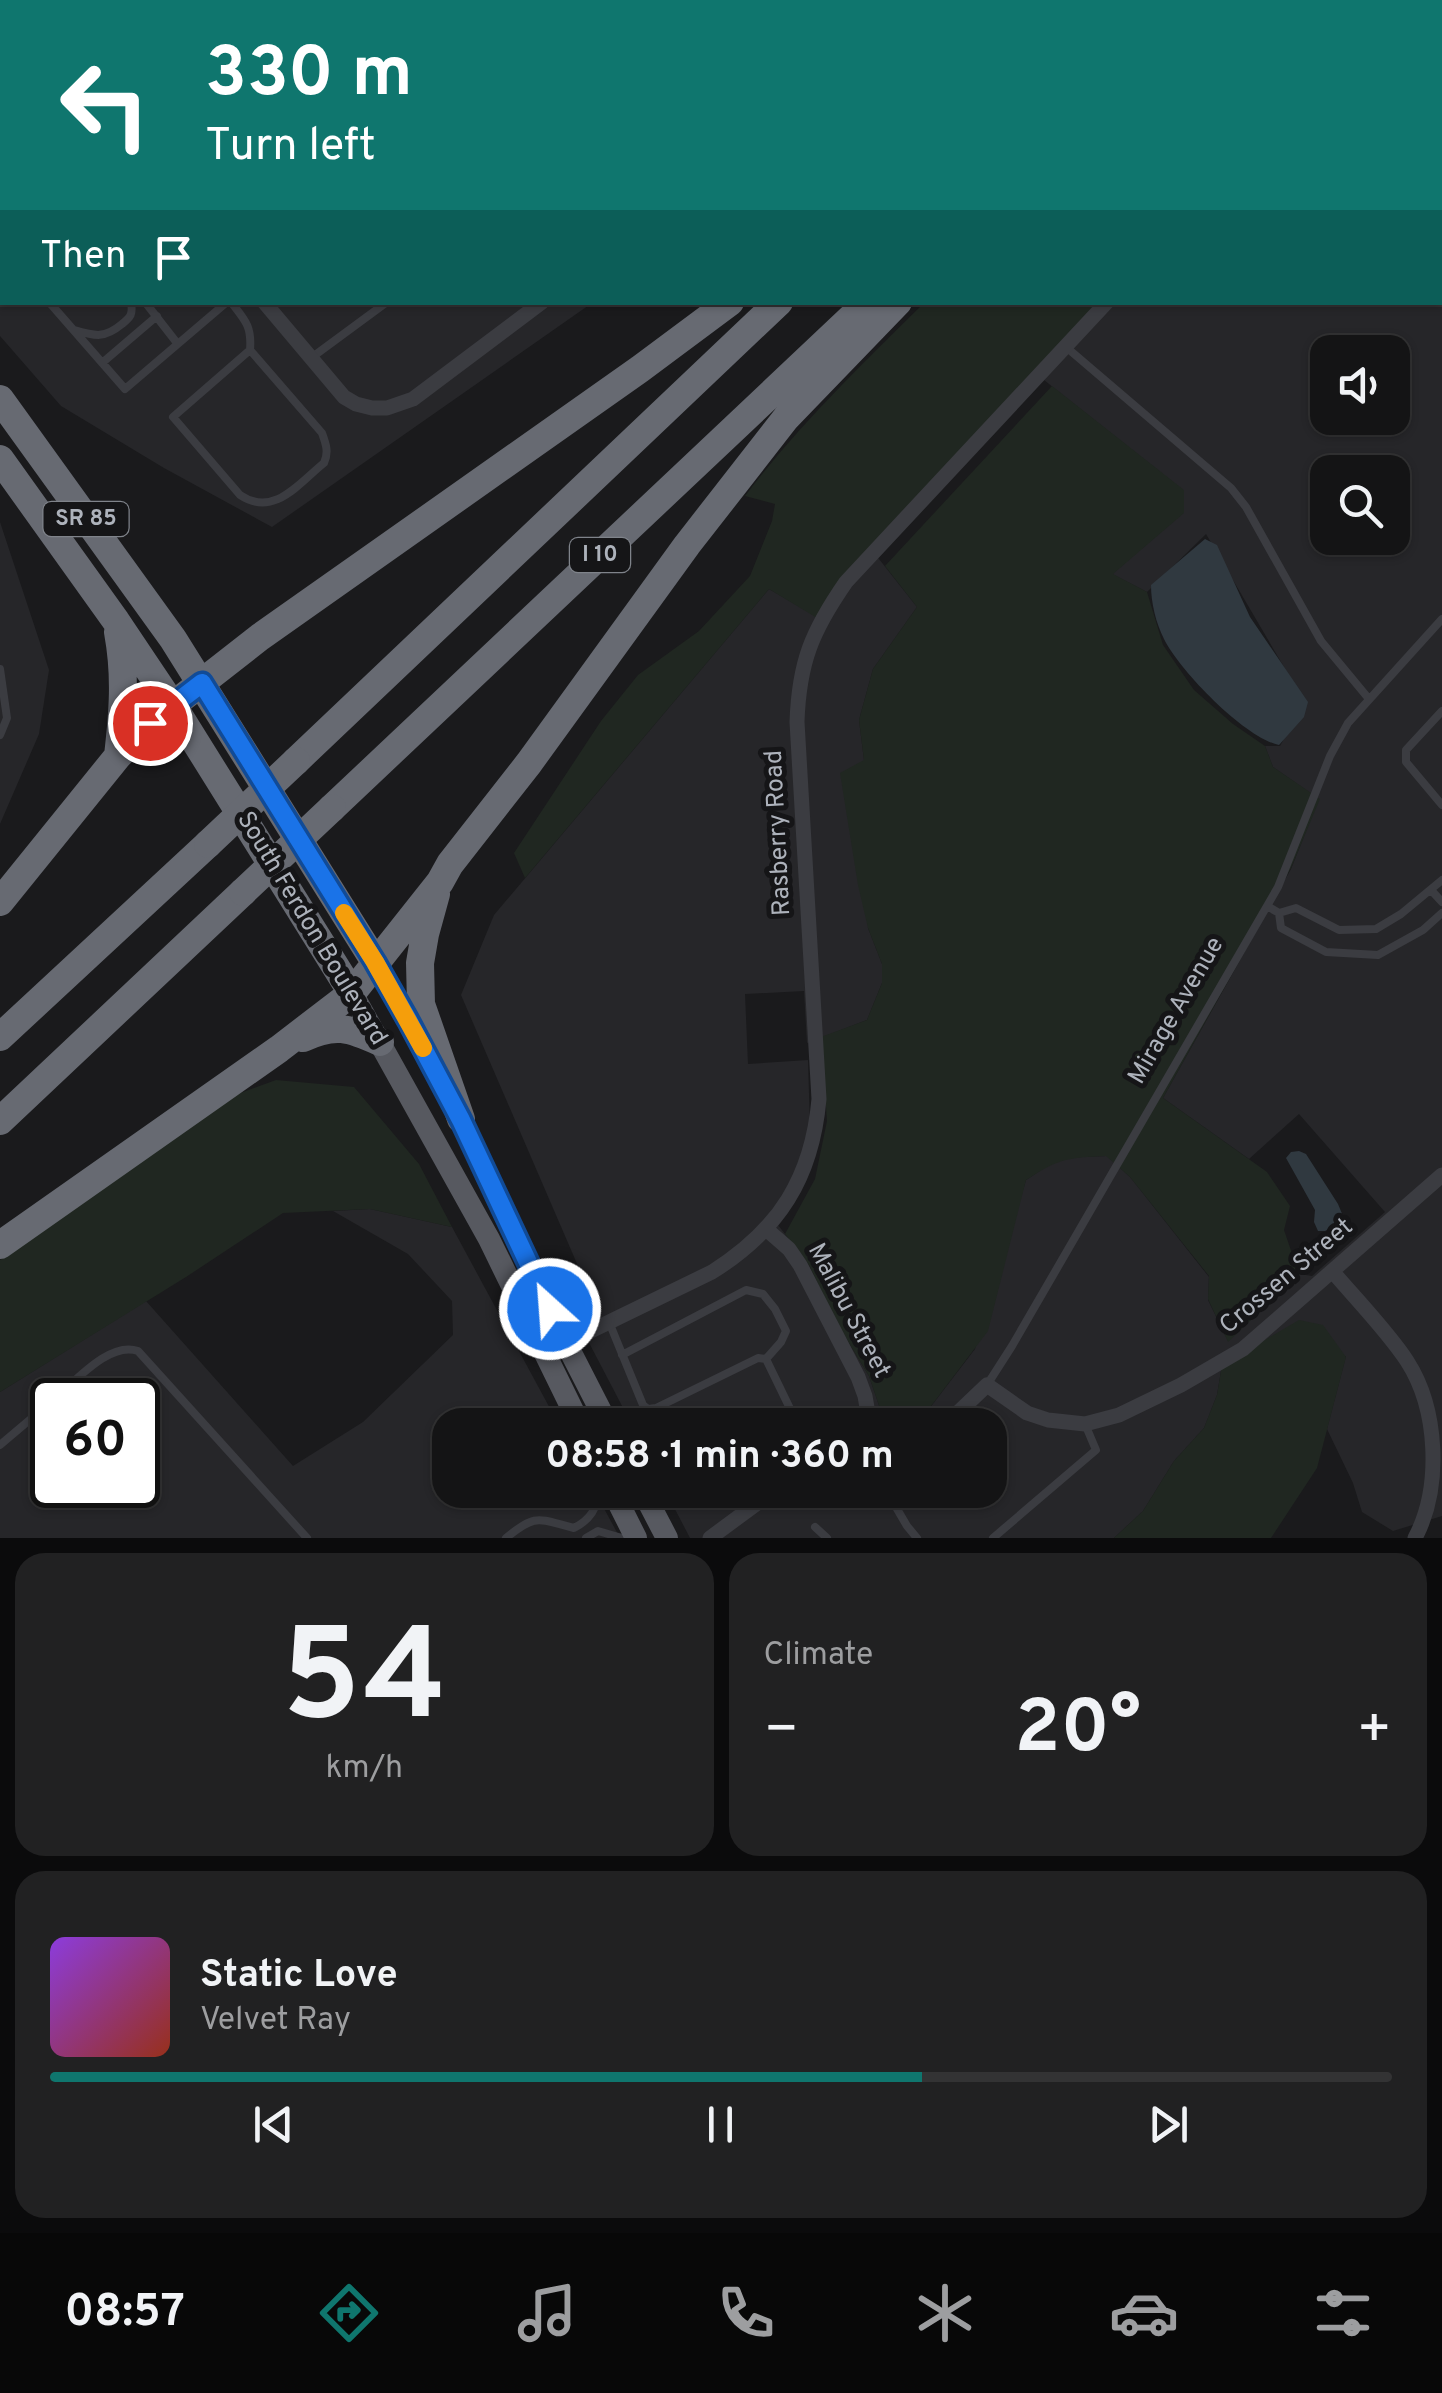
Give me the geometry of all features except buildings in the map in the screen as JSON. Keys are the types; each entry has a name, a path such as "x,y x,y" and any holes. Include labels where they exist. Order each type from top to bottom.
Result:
{"highway":[{"path":"0,902 118,756 150,723 260,637 726,305"},
{"name":"I 10","path":"0,1036 296,762 776,305"},
{"name":"I 10","path":"0,1122 865,305"},
{"path":"0,1245 279,1049 352,993 440,882 687,545 786,418 895,305"},
{"name":"South Ferdon Boulevard","path":"0,399 202,683 375,962"},
{"name":"South Ferdon Boulevard","path":"0,459 116,621 352,993"},
{"path":"116,621 124,664 118,756"},
{"path":"172,639 207,651 260,637"},
{"path":"440,882 422,948 421,1004 461,1120"},
{"path":"279,1049 318,1031 336,1028 353,1030 380,1042"}],"main road":[{"name":"South Ferdon Boulevard","path":"375,962 461,1120 599,1408"},
{"name":"South Ferdon Boulevard","path":"352,993 488,1239 572,1408"},
{"path":"621,1508 636,1538"},
{"path":"651,1508 666,1538"}],"street":[{"path":"267,305 344,397 372,408 401,405 426,390 538,305"},
{"name":"Rasberry Road","path":"566,1343 712,1272 746,1248 787,1202 804,1170 819,1099 797,722 808,648 824,613 846,582 1104,305"},
{"name":"Crossen Street","path":"987,1385 1028,1412 1048,1420 1085,1424 1119,1415 1223,1362 1261,1334 1442,1176"},
{"name":"Malibu Street","path":"766,1229 800,1265 858,1377 867,1408"},
{"path":"1332,1272 1406,1360 1423,1392 1436,1459 1431,1493 1415,1538"},
{"name":"Mirage Avenue","path":"963,1408 987,1385"},
{"path":"710,1538 741,1508"}],"lane":[{"path":"52,305 125,388 225,305"},
{"path":"74,330 91,335 109,334 129,318 131,305"},
{"path":"148,305 177,342"},
{"path":"206,305 214,314"},
{"path":"232,305 246,320 252,334 250,350 173,417 240,495 252,504 266,504 278,500 324,463 327,446 322,432 250,350"},
{"path":"311,358 383,305"},
{"path":"102,363 157,316"},
{"path":"1066,347 1231,488 1246,507 1321,640 1369,700"},
{"name":"Mirage Avenue","path":"987,1385 1267,906 1330,756 1348,723 1442,619"},
{"path":"0,669 4,715 0,735"},
{"path":"1442,711 1406,750 1406,762 1442,806"},
{"path":"1267,906 1280,913 1296,908 1339,930 1376,929 1442,880"},
{"path":"1431,890 1442,902"},
{"path":"1280,913 1281,928 1326,952 1378,955 1423,930 1442,913"},
{"path":"1354,930 1355,954"},
{"path":"622,1355 746,1290 763,1294 786,1331 766,1359"},
{"path":"609,1322 648,1410 758,1358 766,1359"},
{"path":"79,1378 106,1355 128,1348 138,1351 307,1538"},
{"path":"766,1359 790,1408"},
{"path":"0,1445 30,1420"},
{"path":"993,1538 1096,1450 1085,1424"},
{"path":"506,1538 524,1523 536,1519 574,1528 585,1522 595,1508"},
{"path":"896,1508 918,1538"},
{"path":"560,1525 570,1538"},
{"path":"815,1527 827,1538"},
{"path":"586,1538 598,1531 622,1538"}],"shaded area":[{"path":"0,305 589,305 272,527 61,406 0,336"},
{"path":"922,305 1100,305 817,618 769,589 525,878 514,853 601,721 638,675 699,631 750,576 775,504 745,496 854,372"},
{"path":"1100,305 1442,305 1442,1516 1393,1531 1362,1512 1327,1429 1346,1356 1222,1365 1217,1395 1204,1428 1174,1461 1143,1511 1114,1538 690,1538 674,1508 1007,1508 1007,1408 930,1408 975,1349 1026,1180 1053,1162 1107,1156 1130,1177 1209,1277 1208,1300 1228,1341 1299,1274 1312,1276 1385,1212 1299,1114 1249,1159 1163,1098 1291,869 1319,799 1273,767 1265,746 1280,746 1298,714 1301,696 1206,534 1147,592 1112,574 1183,513 1184,491 1044,380"},
{"path":"1052,386 1184,490 1184,513 1113,574 1147,592 1163,645 1194,690 1265,746 1273,767 1320,799 1291,868 1163,1098 1267,1172 1290,1206 1284,1230 1299,1274 1228,1342 1208,1299 1209,1276 1130,1177 1106,1156 1056,1163 1026,1180 988,1331 930,1408 880,1408 869,1376 835,1320 809,1265 785,1234 815,1179 827,1121 821,1037 867,1020 882,983 882,964 858,885 840,773 864,760 859,720 873,669 917,607 885,566"},
{"path":"0,522 49,670 39,734 0,824"},
{"path":"1205,539 1217,545 1250,617 1308,702 1304,717 1279,745 1249,730 1198,685 1172,652 1159,626 1151,585"},
{"path":"875,554 917,607 873,669 859,720 864,760 868,928 882,964 882,983 867,1020 807,1043 804,991 745,994 748,1064 808,1060 810,1127 778,1225 809,1265 835,1320 869,1376 880,1408 623,1408 574,1314 597,1310 461,995 494,915 769,589 817,617"},
{"path":"276,1080 354,1087 419,1164 452,1227 370,1209 283,1213 0,1392 0,1260 235,1095"},
{"path":"1299,1151 1306,1154 1345,1221 1325,1231 1318,1231 1315,1210 1286,1158"},
{"path":"370,1209 452,1227 550,1408 432,1408 432,1508 604,1508 620,1538 0,1538 0,1392 146,1301 293,1466 363,1422 453,1335 452,1301 408,1254 333,1211"},
{"path":"1299,1320 1323,1325 1346,1357 1317,1468 1271,1538 1114,1538 1143,1511 1174,1461 1204,1428 1217,1395 1222,1365"}],"slow traffic":[{"path":"344,913 423,1048"}],"route":[{"path":"150,723 202,683 408,1020 461,1120 550,1309"}]}
